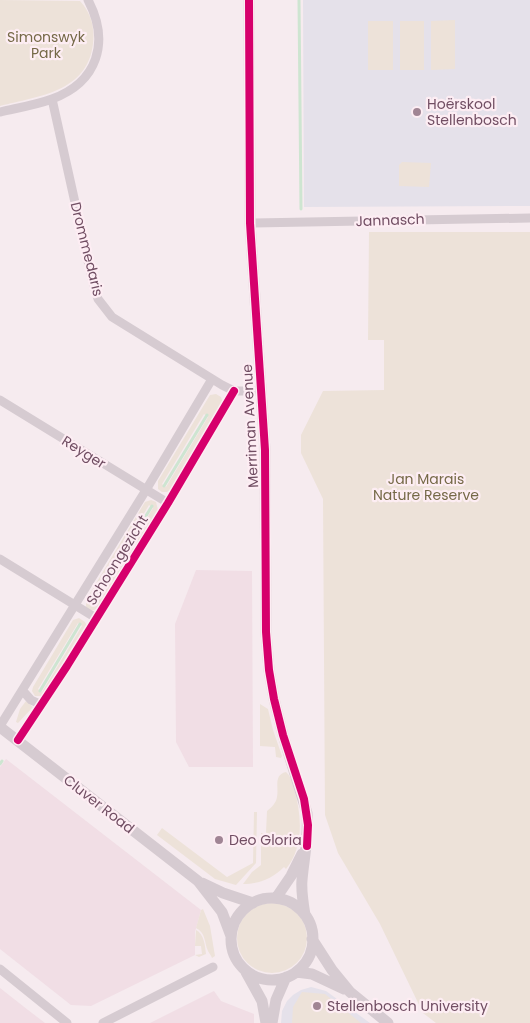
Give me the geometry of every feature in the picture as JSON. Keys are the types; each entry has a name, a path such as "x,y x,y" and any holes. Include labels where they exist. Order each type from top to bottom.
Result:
{"street":[{"path":"0,112 52,99 71,90 91,72 99,48 97,19 88,0"},
{"name":"Merriman Avenue","path":"249,0 250,223 265,450 266,632 269,670 274,699 283,735 304,799 308,825 302,880 305,915"},
{"name":"Drommedaris","path":"52,99 85,251 98,299 106,310 120,323 212,379 234,391 261,391"},
{"name":"Jannasch","path":"250,223 530,218"},
{"name":"Schoongezicht","path":"0,727 212,379"},
{"name":"Schoongezicht","path":"18,740 42,705 168,503 234,391"},
{"name":"Reyger","path":"0,400 168,503"},
{"path":"0,559 96,618"},
{"path":"23,691 31,700 42,705"},
{"name":"Cluver Road","path":"0,727 198,882 222,912 231,936"},
{"name":"Merriman Avenue","path":"276,898 291,876 306,846"},
{"name":"Cluver Road","path":"198,882 253,903"},
{"path":"266,1023 262,1001 234,954 231,936 240,913 253,903 268,898 276,898 292,904 305,915 311,930 312,939 308,957 291,974 276,1000 272,1023"},
{"path":"312,939 325,961 350,992"},
{"path":"103,1023 213,967"},
{"path":"0,969 67,1023"},
{"path":"244,969 259,978 268,980 291,974 312,974 350,992 388,1023"}],"shaded area":[{"name":"Hoërskool Stellenbosch","path":"303,0 530,0 530,206 304,207"},
{"path":"196,570 252,571 253,767 189,767 176,742 175,624"},
{"path":"6,759 201,910 195,932 195,955 91,1006 71,1005 0,949 0,767"},
{"name":"Stellenbosch University","path":"311,987 326,991 370,1023 281,1023 282,1011 287,1001 301,990"},
{"path":"0,988 28,1010 45,1023 0,1023"},
{"path":"214,991 221,1001 254,1014 254,1023 150,1023"}],"green space":[{"name":"Simonswyk Park","path":"0,0 80,1 89,15 93,32 93,44 89,60 81,73 71,82 45,95 0,106"},
{"path":"455,20 455,69 431,70 431,21"},
{"path":"368,21 393,21 393,70 368,70"},
{"path":"400,21 424,21 424,70 400,70"},
{"path":"402,162 431,163 429,187 399,186 399,165"},
{"name":"Jan Marais Nature Reserve","path":"369,232 530,232 530,1023 436,1023 423,1013 380,924 338,853 325,815 323,499 301,453 301,435 323,391 384,390 384,340 368,340"},
{"path":"216,394 221,397 223,403 171,489 167,492 162,492 158,489 158,481 210,395","holes":["204,414 208,417 166,487 162,484"]},
{"path":"151,500 156,502 158,510 99,608 89,609 86,607 86,600 145,502","holes":["149,505 153,508 94,605 90,603"]},
{"path":"79,618 87,626 54,681 42,696 35,696 32,691 33,687 73,620","holes":["78,623 82,626 42,692 38,689"]},
{"path":"26,701 33,707 18,723 16,722 20,709"},
{"path":"260,704 268,709 281,758 276,757 275,747 260,746"},
{"path":"286,772 292,782 299,809 300,830 296,851 286,869 284,867 275,875 265,880 243,884 252,872 261,865 261,833 266,833 267,811 274,805 279,776"},
{"path":"254,812 257,812 256,863 236,885 215,879 157,835 162,828 227,877 253,863"},
{"path":"272,903 285,906 297,913 304,925 307,938 304,951 297,963 285,970 272,973 259,970 247,963 240,951 237,938 240,925 247,913 259,906"},
{"path":"203,909 210,926 215,956 212,958 203,935 196,928 201,910"},
{"path":"196,930 205,944 206,954 199,957 195,955 202,954 201,946 195,946"},
{"name":"Stellenbosch University","path":"302,992 325,994 361,1023 292,1023 293,1007"}],"waterway":[{"path":"299,0 301,209"},
{"path":"164,486 207,415"},
{"path":"92,604 152,506"},
{"path":"40,691 80,624"}],"cycle path":[{"path":"249,0 250,223 265,450 266,632 269,670 274,699 283,735 304,799 308,825 307,846"},
{"path":"18,740 67,666 168,503 234,391"}],"place":[{"name":"Hoërskool Stellenbosch","path":"417,112"},
{"name":"Deo Gloria","path":"219,840"},
{"name":"Stellenbosch University","path":"317,1006"}]}
